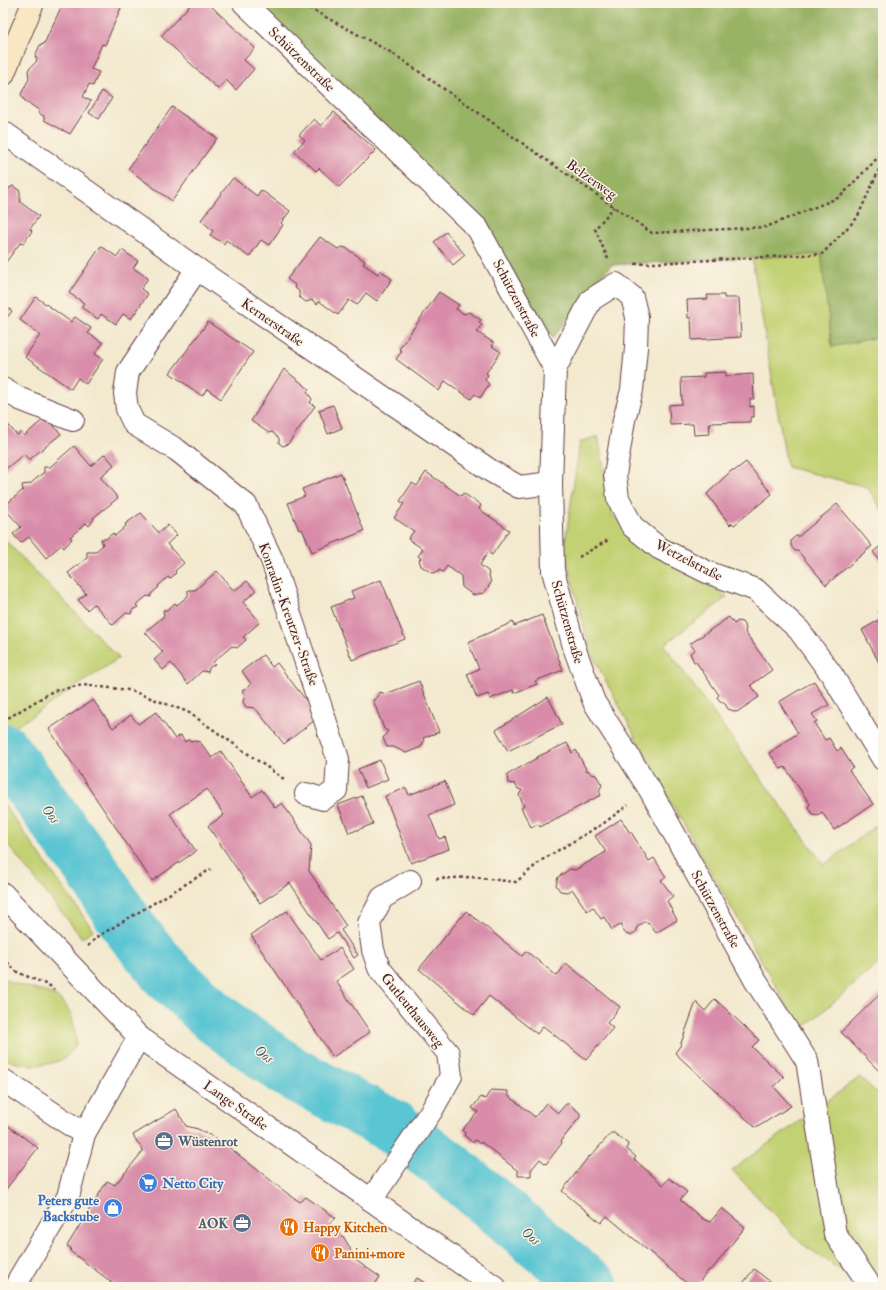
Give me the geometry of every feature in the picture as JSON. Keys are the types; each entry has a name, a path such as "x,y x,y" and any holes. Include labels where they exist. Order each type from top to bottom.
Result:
{"main road":[{"path":"3,75 33,3"}],"street":[{"name":"Schützenstraße","path":"244,3 478,229 555,369 552,483 554,572 575,650 594,702 650,790 755,980 807,1061 836,1234 872,1287"},
{"name":"Kernerstraße","path":"3,132 197,269 491,472 519,487 552,483"},
{"name":"Konradin-Kreutzer-Straße","path":"197,269 128,372 125,393 127,409 134,424 177,450 246,505 272,560 338,759 336,790 323,799 306,794"},
{"path":"555,369 591,300 616,284"},
{"name":"Wetzelstraße","path":"616,284 632,297 637,317 632,390 624,420 615,476 618,498 632,526 659,548 707,572 756,590 799,630 832,676 883,759"},
{"path":"3,389 20,399 73,420"},
{"name":"Gutleuthausweg","path":"371,1200 432,1110 451,1076 448,1053 379,968 373,950 369,923 382,898 410,881"},
{"name":"Lange Straße","path":"3,894 71,963 139,1037 495,1287"},
{"path":"16,1287 19,1279 68,1197 84,1134 139,1037"},
{"path":"3,1080 84,1134"}],"path":[{"name":"Belzerweg","path":"307,3 309,8 392,53 652,233 766,227 840,197 883,152"},
{"path":"634,264 822,254 857,218 883,161"},
{"path":"614,207 595,229 616,284"},
{"path":"554,572 632,526"},
{"path":"3,721 54,691 83,684 129,690 188,712 306,794"},
{"path":"410,881 471,876 516,882 542,860 604,823 619,811"},
{"path":"97,937 211,870"},
{"path":"3,958 17,972 50,986 56,991"}],"green space":[{"path":"256,3 883,3 883,336 832,347 821,254 611,265 553,338 484,226"},
{"path":"822,254 832,347 883,335 883,512 867,487 787,467 752,258"},
{"path":"598,436 613,517 727,597 664,645 824,865 883,820 883,960 801,1030 658,779 591,653 564,550 580,442"},
{"path":"3,538 119,658 3,735"},
{"path":"3,803 93,930 82,938 3,839"},
{"path":"3,977 16,984 53,995 61,1000 66,1006 73,1022 76,1044 66,1057 52,1063 34,1065 16,1063 3,1057 3,1028 6,1024 3,1022"},
{"path":"860,1077 883,1098 883,1287 865,1287 801,1243 732,1170"}],"building":[{"path":"63,3 123,3 105,45 102,44 91,69 99,72 93,86 89,84 83,97 91,101 70,134 44,120 44,116 38,113 40,111 24,100 21,94 29,79 28,70 36,62 37,59 35,56 40,45 44,44"},
{"path":"192,3 208,3 255,48 244,60 254,69 236,90 226,80 218,89 161,36"},
{"path":"102,91 112,98 99,119 89,113"},
{"path":"172,107 217,138 172,201 128,169"},
{"path":"334,112 376,150 339,187 319,168 316,171 294,151 305,140 299,135 314,119 321,126"},
{"path":"233,178 257,196 261,190 290,211 281,223 283,225 269,245 261,240 249,257 226,240 224,244 210,235 213,231 201,220"},
{"path":"13,186 20,191 20,202 39,216 30,229 32,231 23,244 20,243 3,266 3,188 6,190"},
{"path":"446,232 465,255 453,265 434,242"},
{"path":"320,237 338,249 342,247 346,248 365,261 363,264 378,274 380,270 392,279 377,301 366,293 357,305 349,300 338,315 319,301 317,304 312,300 306,302 299,297 299,291 294,287 295,285 287,279"},
{"path":"101,246 117,257 122,250 138,261 133,268 148,278 141,289 148,294 131,319 123,314 116,324 101,314 98,319 81,307 84,303 69,293"},
{"path":"439,292 459,305 456,309 464,314 469,312 481,320 479,322 482,324 477,332 494,343 492,346 501,352 486,373 488,375 485,380 489,384 480,398 475,394 471,399 445,381 439,391 396,359 402,351 399,349"},
{"path":"707,295 724,295 724,298 739,298 741,337 692,340 691,318 688,318 687,300 708,299"},
{"path":"36,297 71,322 75,317 91,328 88,333 103,343 95,354 103,359 86,384 78,378 71,389 25,357 40,335 20,320"},
{"path":"3,304 12,311 3,323"},
{"path":"208,322 253,352 221,399 207,389 202,396 170,373"},
{"path":"284,369 309,389 307,392 312,399 310,403 315,406 288,444 283,446 279,443 279,438 272,432 269,433 251,421"},
{"path":"726,372 726,376 753,374 754,399 750,399 750,407 754,406 754,417 750,417 750,422 709,423 710,434 694,435 693,424 670,425 669,405 682,404 681,378 704,377 704,373"},
{"path":"333,405 342,428 328,434 319,410"},
{"path":"46,417 61,434 29,460 24,454 3,471 3,421 4,420 17,435 21,432 24,436"},
{"path":"74,446 91,466 105,454 114,465 100,477 118,498 93,518 94,519 89,526 86,523 70,537 72,539 64,548 61,545 46,558 29,537 21,543 13,534 21,527 3,507 23,490 22,485 30,484 44,472 44,467 50,467"},
{"path":"746,462 772,494 734,525 732,523 730,525 707,494 732,470 734,471"},
{"path":"426,472 461,496 463,493 481,505 479,509 509,530 492,555 488,552 480,565 488,571 491,583 484,593 473,595 462,587 461,576 447,566 443,572 439,570 438,572 432,573 421,566 419,560 421,558 418,556 423,549 408,539 414,531 394,518 404,504 400,501 412,483 417,486"},
{"path":"341,473 364,531 312,552 302,529 299,530 288,503 305,496 302,489"},
{"path":"837,504 872,546 826,585 798,551 795,551 791,546 791,540 796,536 799,536"},
{"path":"141,513 159,533 168,525 177,535 167,544 184,563 175,571 176,573 170,579 168,577 158,586 159,587 151,594 151,597 147,596 136,605 138,607 132,610 131,614 126,613 113,625 94,604 87,610 78,600 86,594 68,573 87,558 87,552 95,552 103,545 101,539 106,539 113,533 115,536 126,526 125,524"},
{"path":"883,544 883,564 873,552"},
{"path":"217,571 234,591 247,581 256,591 243,602 260,622 243,637 246,640 237,648 232,646 213,662 215,664 209,668 208,672 202,671 188,684 171,663 163,670 154,660 163,652 145,632 164,616 163,610 167,610 175,603 177,605 188,596 188,590 195,590"},
{"path":"381,580 405,639 352,660 331,607 354,598 351,591"},
{"path":"883,609 882,668 862,630 882,618 878,612"},
{"path":"542,615 563,670 535,681 537,684 514,693 513,690 490,699 488,694 477,698 467,674 479,669 468,642 513,622 514,626"},
{"path":"729,617 734,624 738,621 742,622 746,628 745,632 772,670 751,685 759,697 737,712 728,709 724,702 721,702 717,697 719,695 696,662 694,662 690,653 695,650 690,644"},
{"path":"263,655 272,667 277,663 319,717 284,744 255,708 246,707 243,702 245,694 242,691 251,684 242,671"},
{"path":"419,681 439,732 423,738 424,741 421,747 406,753 394,747 387,747 383,738 388,731 384,729 373,700 377,698 380,692 386,694"},
{"path":"814,681 829,705 812,714 817,721 814,723 825,740 829,738 837,751 841,748 853,767 849,770 873,804 834,830 822,812 818,815 812,814 808,807 810,804 785,767 781,769 769,753 798,733 779,702"},
{"path":"548,697 562,724 508,751 496,730"},
{"path":"93,700 113,728 131,715 138,724 156,712 175,739 181,735 185,742 188,740 200,742 212,758 221,751 252,797 262,790 275,808 282,803 311,845 309,871 346,926 341,930 358,955 354,958 337,933 328,939 290,883 260,903 208,826 224,815 207,789 170,814 196,851 152,881 49,729"},
{"path":"567,743 572,753 576,750 587,771 588,770 591,774 596,775 602,785 599,791 601,795 540,827 539,824 531,827 521,808 524,806 519,795 522,790 518,789 515,784 508,783 507,775 537,757"},
{"path":"380,760 388,779 366,788 358,769"},
{"path":"445,781 454,805 429,815 439,839 445,837 449,849 411,863 385,796 406,788 409,795"},
{"path":"362,796 373,824 349,833 338,805"},
{"path":"621,819 649,861 654,858 666,877 661,880 673,896 667,901 677,920 656,933 646,921 637,927 637,931 631,935 626,934 622,929 622,924 612,930 604,917 601,919 593,907 587,911 572,889 567,892 560,891 556,885 558,877 570,869 575,870 606,852 595,836"},
{"path":"287,911 321,960 340,948 354,969 336,981 370,1032 333,1057 251,935"},
{"path":"466,911 522,956 526,951 557,976 566,963 620,1007 607,1023 613,1028 586,1060 543,1026 537,1034 489,996 474,1015 419,969"},
{"path":"883,991 883,1075 841,1032"},
{"path":"715,999 759,1040 752,1047 784,1077 774,1087 791,1106 756,1128 675,1053 680,1046 696,1002 705,1011"},
{"path":"491,1090 508,1091 508,1095 535,1117 546,1103 558,1113 566,1104 569,1104 580,1113 580,1117 561,1141 562,1143 546,1164 540,1159 531,1170 531,1176 518,1176 518,1171 481,1142 480,1144 475,1140 473,1143 464,1135 465,1133 462,1130 478,1112 472,1108 481,1097 485,1099"},
{"path":"176,1109 186,1126 198,1129 221,1141 288,1194 300,1202 306,1197 336,1218 329,1224 343,1236 350,1248 351,1257 380,1277 373,1287 118,1287 70,1251 71,1248 67,1246 107,1181 115,1185 143,1151 133,1135"},
{"path":"3,1122 38,1148 3,1193"},
{"path":"611,1133 614,1133 628,1144 627,1149 636,1157 634,1159 663,1185 669,1178 687,1192 680,1200 703,1219 710,1222 722,1208 745,1227 713,1268 708,1271 695,1287 691,1287 607,1216 601,1223 562,1191 589,1156 590,1157"},
{"path":"754,1269 777,1287 740,1287"},
{"path":"417,1278 431,1287 410,1287"}],"waterway":[{"name":"Oos","path":"3,750 90,867 131,930 167,974 215,1018 290,1072 392,1126 447,1166 592,1287"}],"place":[{"name":"Wüstenrot","path":"164,1141"},
{"name":"Netto City","path":"148,1183"},
{"name":"Peters gute Backstube","path":"113,1208"},
{"name":"AOK","path":"242,1223"},
{"name":"Happy Kitchen","path":"289,1227"},
{"name":"Panini+more","path":"320,1253"}]}
